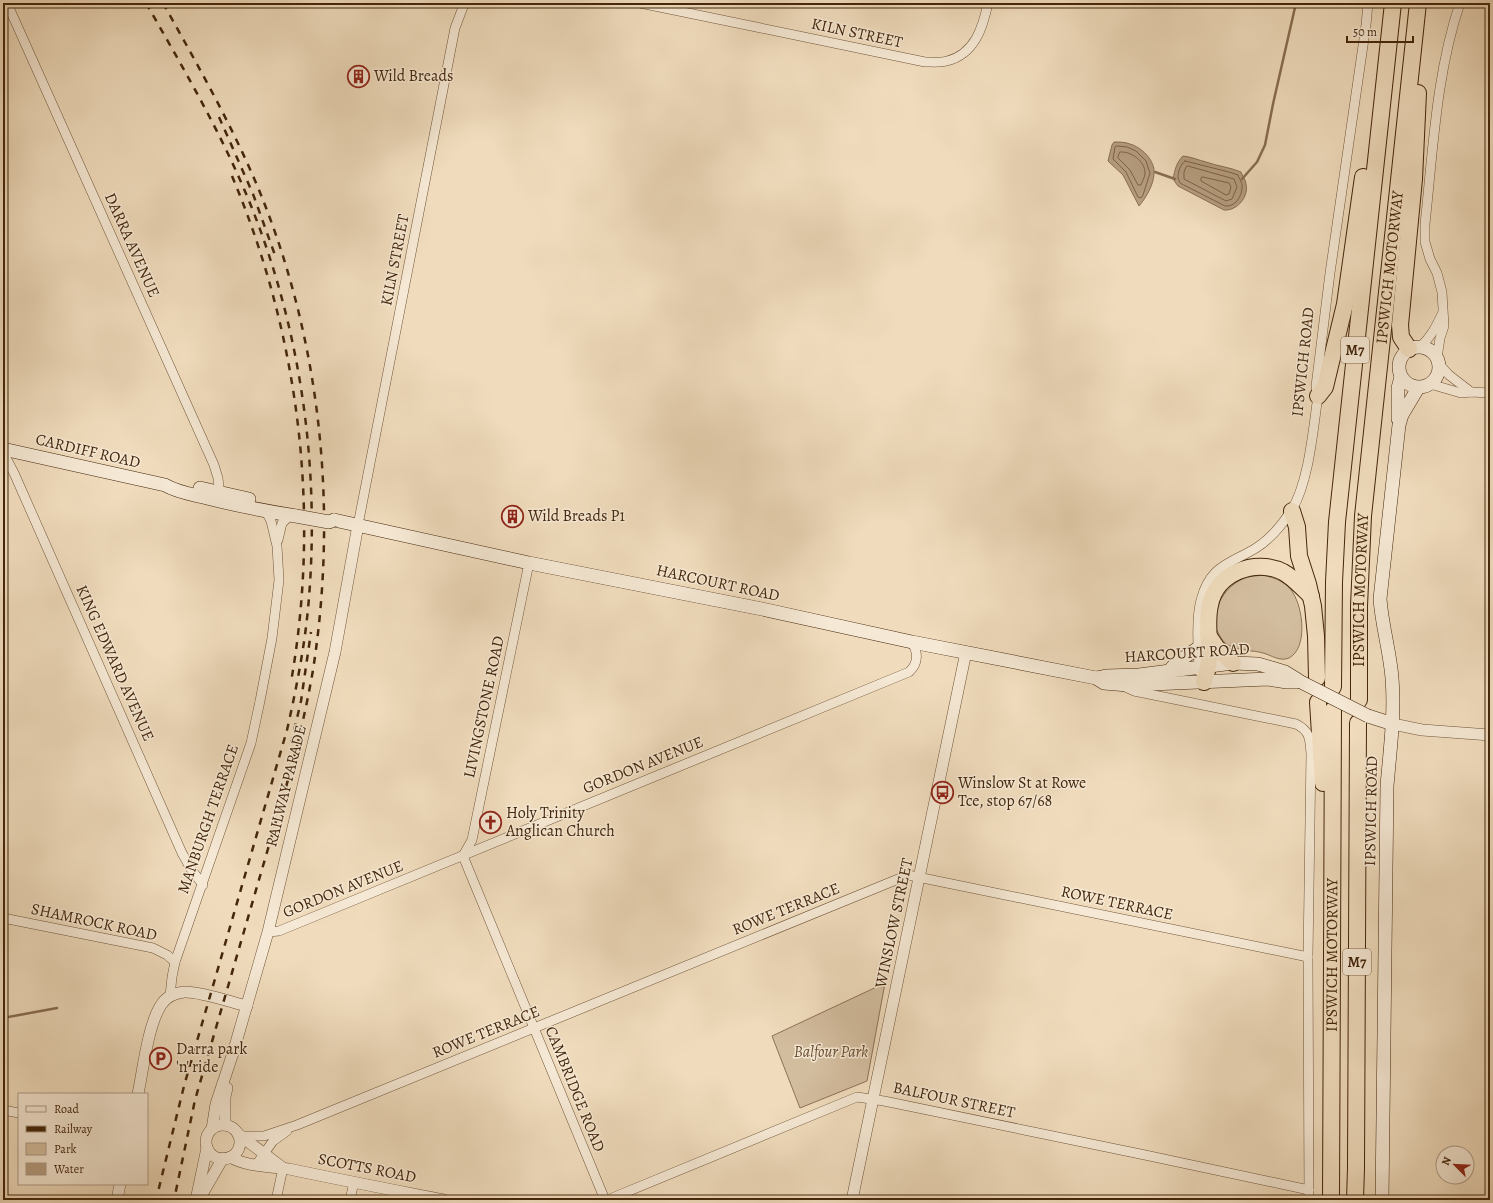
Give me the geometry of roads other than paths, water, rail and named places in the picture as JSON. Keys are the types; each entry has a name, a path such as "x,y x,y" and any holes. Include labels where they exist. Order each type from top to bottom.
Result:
{"highway":[{"name":"IPSWICH MOTORWAY","path":"1358,700 1359,606 1363,516 1418,3"},
{"path":"1318,396 1325,386 1345,304 1382,34 1392,9"},
{"name":"IPSWICH MOTORWAY","path":"1333,687 1334,582 1337,522 1392,9"},
{"path":"1413,57 1419,69 1415,163 1399,331 1401,337 1414,348"},
{"path":"1292,511 1297,527 1298,556 1311,596 1316,636 1317,678"},
{"path":"1204,672 1208,635 1208,619 1212,596 1218,586 1237,572 1248,568 1271,568 1282,572 1296,581 1311,596"},
{"path":"1208,635 1217,648 1233,663"},
{"path":"1318,702 1324,806 1333,819"},
{"name":"IPSWICH MOTORWAY","path":"1331,1200 1333,710"},
{"name":"IPSWICH MOTORWAY","path":"1355,1200 1363,720"}],"main road":[{"path":"1414,348 1430,350 1438,361 1437,376 1424,386 1408,385 1400,377 1398,365 1400,359 1414,348"},
{"name":"IPSWICH ROAD","path":"1399,425 1397,414 1400,377"},
{"name":"IPSWICH ROAD","path":"1382,1200 1387,786 1393,724 1392,678 1381,615 1380,599 1399,425 1404,411 1424,386"},
{"name":"CARDIFF ROAD","path":"3,450 165,485 174,490 220,497 295,514"},
{"name":"CARDIFF ROAD","path":"220,497 266,511 295,514"},
{"name":"HARCOURT ROAD","path":"295,514 329,522 334,520 529,563 762,609 912,642 1096,678 1104,683 1121,685 1204,672 1233,663 1258,664 1285,672 1363,720 1393,724"},
{"path":"1170,670 1176,663 1198,648"},
{"name":"HARCOURT ROAD","path":"1096,678 1170,670 1301,682"}],"street":[{"name":"DARRA AVENUE","path":"8,3 214,465 218,478 220,497"},
{"name":"KILN STREET","path":"358,525 455,28 466,3"},
{"name":"KILN STREET","path":"640,3 925,62 947,61 963,54 978,36 988,3"},
{"name":"IPSWICH ROAD","path":"1204,672 1198,648 1199,608 1204,590 1214,574 1228,562 1264,542 1279,527 1292,511 1301,491 1318,396 1316,386 1330,273 1366,26 1368,3"},
{"path":"1460,3 1448,43 1437,114 1425,224 1425,242 1430,259 1437,273 1442,292 1444,326 1440,338 1438,361 1449,375 1471,392"},
{"path":"1414,348 1428,340 1443,311"},
{"path":"1424,386 1461,393 1490,393"},
{"name":"KING EDWARD AVENUE","path":"3,450 182,853 191,869 203,885"},
{"name":"MANBURGH TERRACE","path":"170,996 175,962 203,885 251,743 256,722 278,602 280,580 277,546 271,521 266,511"},
{"name":"MANBURGH TERRACE","path":"277,546 282,523 295,514"},
{"name":"RAILWAY PARADE","path":"212,1130 216,1104 234,1052 268,932 335,652 358,525"},
{"name":"LIVINGSTONE ROAD","path":"464,856 472,840 529,563"},
{"name":"GORDON AVENUE","path":"268,932 279,931 464,856 909,672 913,668 917,659 916,649 912,642"},
{"name":"WINSLOW STREET","path":"852,1200 966,652"},
{"name":"HARCOURT ROAD","path":"1121,685 1134,692 1156,695 1296,724 1305,729 1310,742 1311,754 1308,957"},
{"path":"1393,724 1422,730 1490,735"},
{"name":"CAMBRIDGE ROAD","path":"464,856 606,1200"},
{"name":"ROWE TERRACE","path":"240,1135 264,1136 297,1125 908,875 1308,957"},
{"name":"SHAMROCK ROAD","path":"3,918 153,948 167,954 175,962"},
{"path":"1308,957 1309,1200"},
{"path":"138,1093 154,1021 162,1004 170,996 177,993 190,992 247,1006"},
{"name":"RAILWAY PARADE","path":"225,1125 225,1097 234,1052"},
{"name":"BALFOUR STREET","path":"606,1200 857,1098 874,1100 1145,1155 1309,1190"},
{"path":"3,1110 18,1113"},
{"path":"225,1125 230,1126 240,1135 240,1144 238,1149 227,1158 198,1200 207,1148 207,1138 216,1127 225,1125"},
{"name":"ROWE TERRACE","path":"256,1165 273,1141 297,1125"},
{"name":"SCOTTS ROAD","path":"240,1135 283,1168"},
{"path":"207,1148 214,1156 227,1158"},
{"name":"SCOTTS ROAD","path":"227,1158 256,1165 283,1168 444,1200"},
{"path":"276,1200 283,1168"},
{"path":"350,1200 354,1182"},
{"path":"117,1200 120,1185"}],"water":[{"path":"1114,142 1126,143 1139,148 1150,159 1154,168 1153,182 1147,195 1139,206 1123,175 1108,161"},
{"path":"1183,156 1241,172 1245,181 1246,189 1244,198 1237,206 1229,210 1224,210 1178,186 1173,179 1177,164"}],"waterway":[{"path":"1242,179 1257,162 1265,145 1296,3"},
{"path":"1155,172 1175,179"},
{"path":"3,1018 57,1008"}],"railway":[{"path":"146,3 200,98 224,146 247,196 266,245 281,296 303,399 309,451 312,504 308,609 294,700 287,730 184,1086 156,1200"},
{"path":"163,3 214,95 249,166 280,247 297,306 310,366 319,426 323,487 324,548 320,609 313,670 303,722 290,773 195,1100 174,1200"},
{"path":"219,117 253,194 276,258"},
{"path":"232,176 255,236 274,298 288,361 298,424 303,489 304,553 300,618 291,682"},
{"path":"291,744 301,701 311,632"}],"place":[{"name":"Wild Breads","path":"358,76"},
{"name":"Wild Breads P1","path":"513,516"},
{"name":"Winslow St at Rowe Tce, stop 67/68","path":"943,792"},
{"name":"Holy Trinity Anglican Church","path":"490,822"},
{"name":"Darra park 'n' ride","path":"160,1058"}],"park label":[{"name":"Balfour Park","path":"831,1052"}]}
